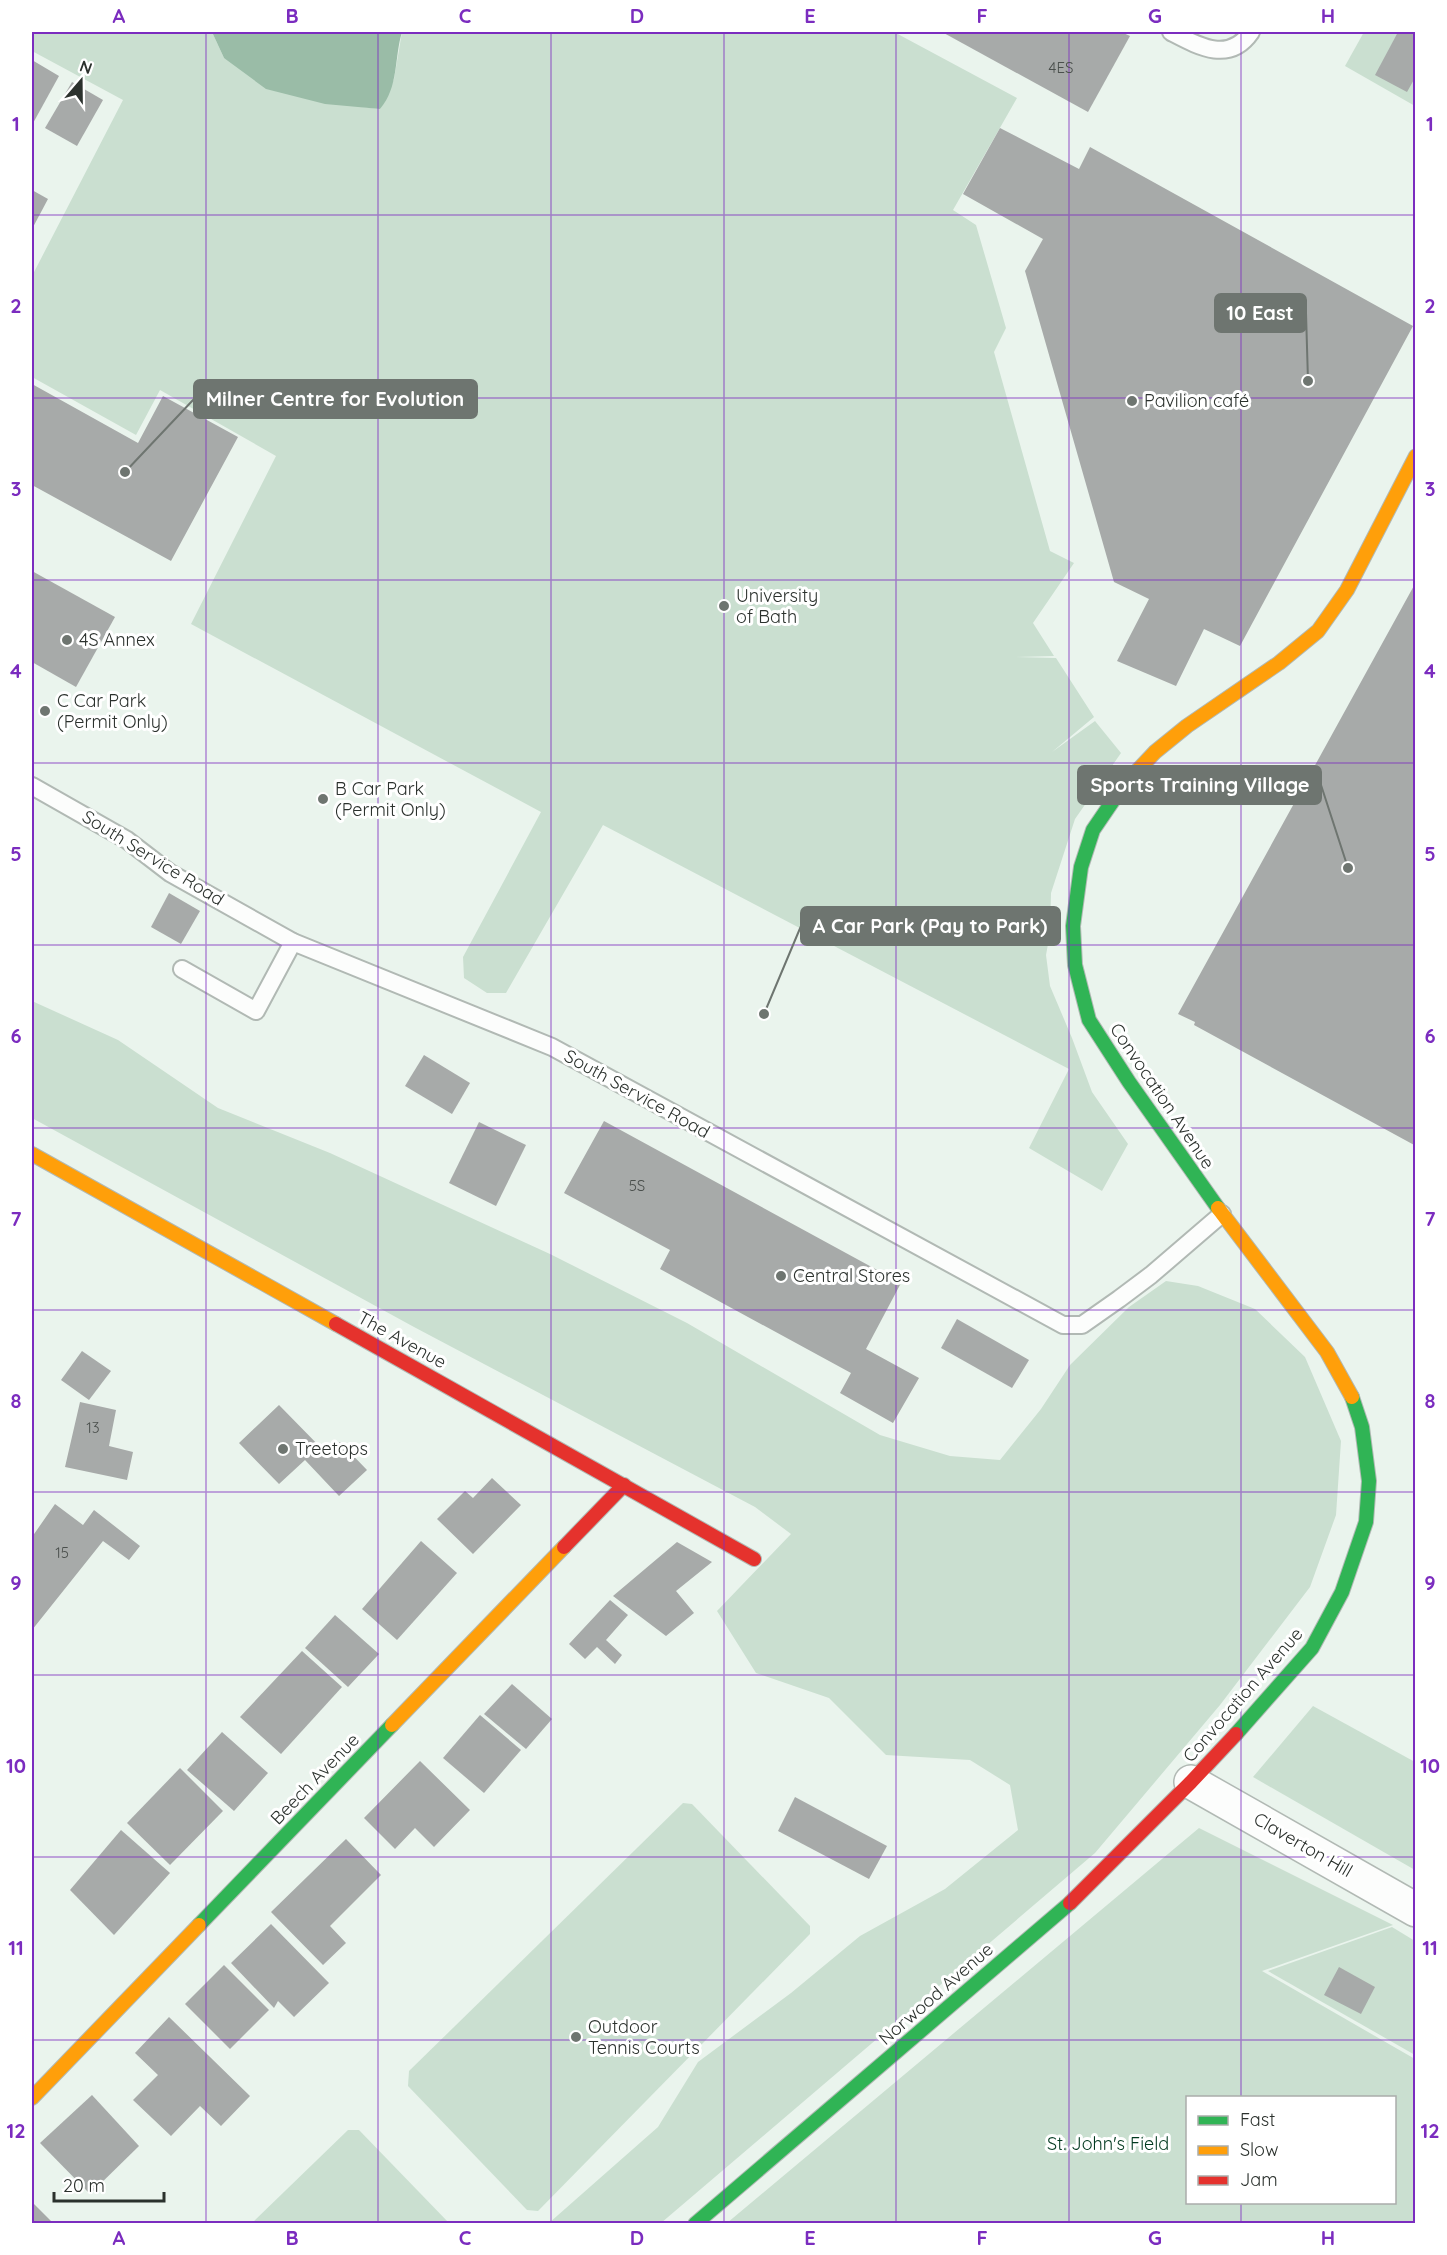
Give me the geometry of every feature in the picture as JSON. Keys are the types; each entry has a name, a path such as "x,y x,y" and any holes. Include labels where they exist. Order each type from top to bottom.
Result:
{"street":[{"name":"Convocation Avenue","path":"1191,1782 1312,1648 1333,1612 1366,1522 1370,1481 1362,1427 1351,1393 1327,1352 1222,1214 1129,1082 1089,1020 1075,965 1073,926 1081,867 1093,830 1120,789 1155,752 1187,726 1279,663 1318,631 1347,590 1416,456"},
{"name":"The Avenue","path":"32,1154 754,1559"},
{"name":"Beech Avenue","path":"32,2098 624,1485"},
{"name":"Claverton Hill","path":"1191,1782 1416,1910"},
{"name":"Norwood Avenue","path":"695,2223 1068,1905 1191,1782"}],"lane":[{"path":"1171,32 1206,49 1226,49 1244,42 1251,32"},
{"name":"South Service Road","path":"32,786 127,840 170,873 293,942 552,1047 1063,1325 1082,1325 1101,1312 1151,1275 1222,1214"},
{"path":"182,969 256,1011 293,942"}],"green space":[{"path":"32,32 212,32 224,58 362,107 380,109 394,79 402,32 894,32 1017,98 953,210 976,225 1006,328 994,352 1050,551 1074,563 1033,623 1054,656 1013,657 1056,658 1094,717 1052,752 1095,721 1121,753 1075,819 1051,893 1050,933 1046,955 1050,986 1092,1092 1128,1144 1102,1191 1029,1148 1069,1069 603,825 506,993 487,993 464,978 463,957 541,812 191,624 276,456 160,390 136,435 32,377 32,276 123,100 32,51"},
{"path":"1364,32 1415,32 1415,106 1345,66"},
{"path":"32,1001 118,1040 218,1108 330,1153 550,1254 687,1323 880,1435 950,1456 1000,1460 1041,1409 1070,1365 1129,1307 1166,1281 1198,1286 1255,1309 1305,1357 1341,1441 1336,1515 1310,1587 1220,1705 1095,1853 661,2223 549,2223 658,2127 698,2062 791,1993 860,1936 945,1889 1018,1830 1010,1785 970,1760 886,1755 829,1698 756,1673 717,1611 791,1534 755,1507 414,1327 32,1118"},
{"path":"1313,1706 1415,1762 1415,1870 1253,1777"},
{"name":"Outdoor Tennis Courts","path":"683,1803 692,1804 810,1926 810,1934 538,2211 527,2210 408,2086 409,2071"},
{"name":"St. John's Field","path":"1199,1828 1393,1925 1262,1971 1415,2059 1415,2223 727,2223"},
{"path":"1392,1927 1415,1941 1415,2055 1268,1971"},
{"path":"348,2130 359,2130 449,2223 252,2223"}],"shaded area":[{"path":"212,32 402,32 393,82 380,109 325,104 266,89 224,58"}],"building":[{"path":"942,32 1121,32 1130,36 1088,112"},
{"path":"1398,32 1416,32 1416,76 1407,92 1375,75"},
{"path":"32,60 59,76 32,125"},
{"path":"72,82 103,100 77,146 45,128"},
{"path":"1000,128 1079,169 1090,147 1413,326 1240,646 1204,629 1176,686 1117,661 1149,599 1114,582 1025,271 1043,239 963,194"},
{"path":"32,190 48,199 32,229"},
{"path":"32,384 138,443 163,396 238,437 171,561 32,485"},
{"name":"4S Annex","path":"32,571 115,617 76,687 32,662"},
{"path":"1416,582 1416,1146 1194,1025 1195,1022 1178,1014"},
{"path":"169,893 200,911 181,944 151,927"},
{"path":"424,1055 470,1083 452,1114 405,1086"},
{"name":"Central Stores","path":"604,1121 901,1283 866,1349 919,1378 893,1423 840,1393 851,1373 660,1269 670,1250 564,1193"},
{"path":"479,1122 526,1145 496,1206 449,1183"},
{"path":"957,1319 1029,1360 1012,1388 941,1348"},
{"path":"82,1351 111,1371 89,1400 61,1380"},
{"path":"80,1402 116,1410 109,1446 133,1452 127,1480 65,1467"},
{"name":"Treetops","path":"279,1405 327,1454 340,1442 367,1470 339,1496 305,1460 279,1484 239,1443"},
{"path":"492,1478 521,1505 473,1554 437,1519 465,1491 473,1498"},
{"path":"55,1504 83,1525 94,1510 140,1546 129,1560 103,1541 32,1630 32,1537"},
{"path":"421,1541 457,1573 397,1640 362,1609"},
{"path":"677,1542 712,1562 676,1591 694,1613 666,1636 613,1596"},
{"path":"610,1600 628,1615 606,1640 622,1655 615,1664 597,1647 585,1659 569,1644"},
{"path":"335,1615 379,1654 348,1687 305,1648"},
{"path":"302,1651 342,1687 281,1754 240,1717"},
{"path":"512,1684 552,1719 526,1749 484,1714"},
{"path":"480,1715 521,1750 484,1793 443,1758"},
{"path":"222,1732 268,1773 234,1811 187,1770"},
{"path":"420,1761 470,1810 434,1847 415,1828 395,1849 364,1818"},
{"path":"180,1768 223,1811 170,1865 127,1823"},
{"path":"795,1797 887,1846 869,1879 778,1831"},
{"path":"121,1830 170,1873 114,1935 70,1890"},
{"path":"346,1839 381,1875 330,1926 346,1943 323,1965 271,1912"},
{"path":"271,1924 329,1983 294,2017 278,2001 274,2008 231,1963"},
{"path":"224,1965 269,2010 230,2049 185,2004"},
{"path":"1339,1967 1375,1987 1361,2014 1324,1995"},
{"path":"169,2017 250,2096 221,2126 200,2106 171,2136 133,2100 158,2075 135,2053"},
{"path":"92,2095 139,2146 90,2194 40,2143"},
{"path":"32,2202 54,2224 32,2224"}],"traffic: fast":[{"path":"1123,786 1093,830 1081,867 1073,926 1075,965 1089,1020 1129,1082 1218,1208"},
{"path":"1236,1734 1312,1648 1342,1592 1366,1522 1369,1481 1362,1427 1352,1397"},
{"path":"199,1925 392,1725"},
{"path":"695,2224 1070,1903"}],"traffic: slow":[{"path":"1123,786 1155,752 1187,726 1279,663 1318,631 1347,590 1416,456"},
{"path":"32,1154 336,1324"},
{"path":"1218,1208 1327,1352 1352,1397"},
{"path":"392,1725 564,1547"},
{"path":"32,2098 199,1925"}],"traffic: jam":[{"path":"336,1324 754,1559"},
{"path":"564,1547 624,1485"},
{"path":"1070,1903 1236,1734"}],"place":[{"name":"10 East","path":"1308,381"},
{"name":"Pavilion café","path":"1132,401"},
{"name":"Milner Centre for Evolution","path":"125,472"},
{"name":"University of Bath","path":"724,606"},
{"name":"4S Annex","path":"67,640"},
{"name":"C Car Park (Permit Only)","path":"45,711"},
{"name":"B Car Park (Permit Only)","path":"323,799"},
{"name":"Sports Training Village","path":"1348,868"},
{"name":"A Car Park (Pay to Park)","path":"764,1014"},
{"name":"Central Stores","path":"781,1276"},
{"name":"Treetops","path":"283,1449"},
{"name":"Outdoor Tennis Courts","path":"576,2037"}]}
